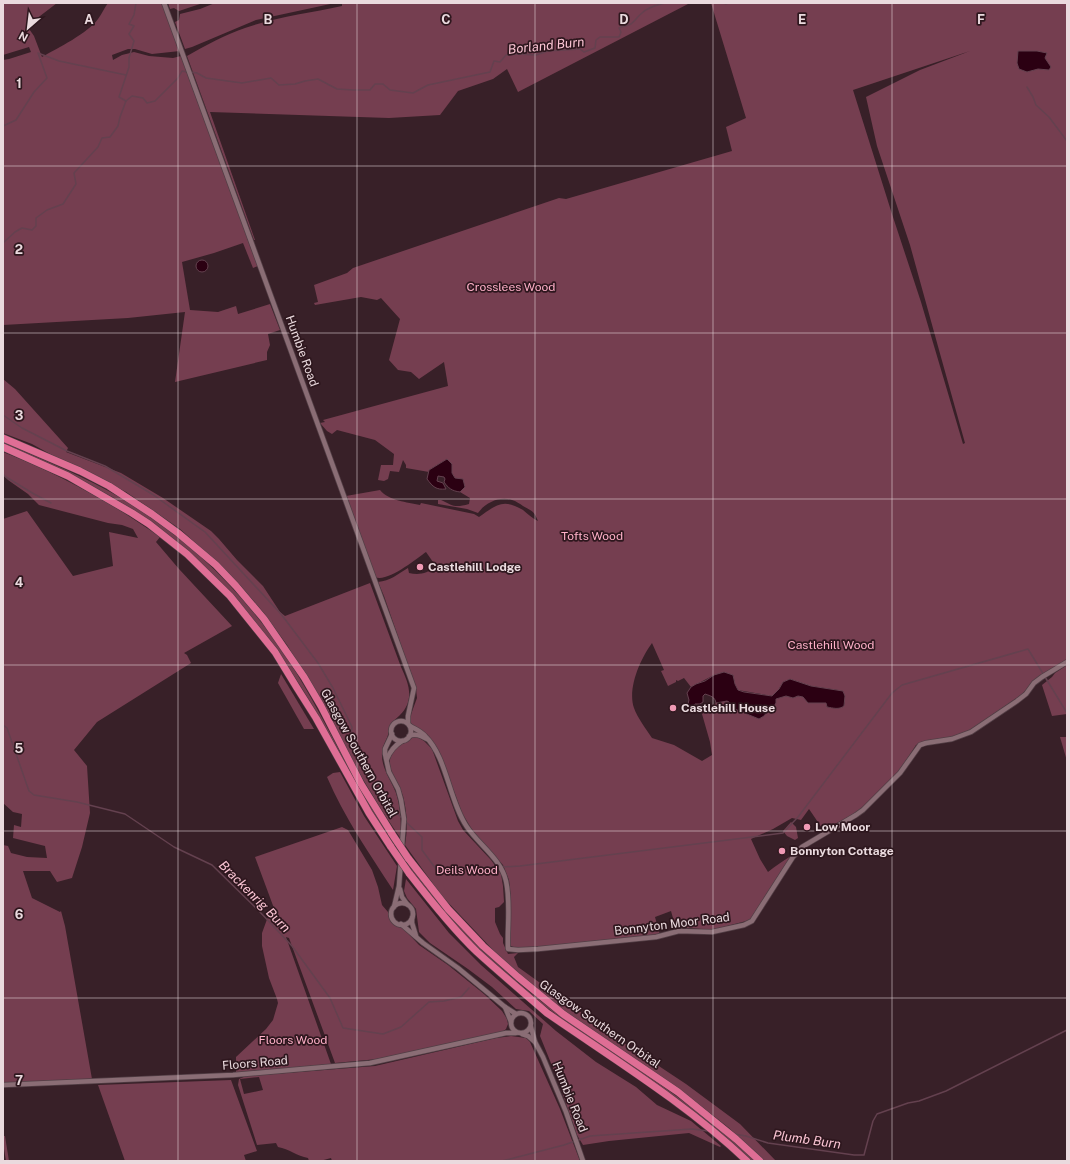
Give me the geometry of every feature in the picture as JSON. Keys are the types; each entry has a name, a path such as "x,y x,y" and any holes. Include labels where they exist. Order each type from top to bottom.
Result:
{"highway":[{"name":"Glasgow Southern Orbital","path":"3,438 80,471 109,486 178,533 216,565 264,619 304,677 361,784 392,834 408,858 448,909 483,946 518,977 564,1014 678,1092 736,1138 760,1161"},
{"name":"Glasgow Southern Orbital","path":"3,447 68,476 132,513 188,554 230,596 274,652 316,718 368,813 409,873 476,952 547,1013 698,1118 747,1161"}],"street":[{"name":"Humbie Road","path":"164,3 414,688 408,716 411,731 409,736"},
{"name":"Bonnyton Moor Road","path":"431,743 435,748 441,762 457,809 473,835 501,869 506,880 508,898 508,949 538,949 656,937 679,931 712,932 744,925 752,921 793,857 802,847 862,810 900,772 920,745 952,739 971,732 1026,694 1042,677 1067,662"},
{"name":"Humbie Road","path":"394,907 400,886 404,819 402,800 390,772 385,749 392,734 392,726 399,721 410,707"},
{"path":"399,721 402,721 422,732 431,743"},
{"path":"392,734 396,739 402,741"},
{"path":"387,762 390,751 393,747 409,736 417,735 431,743"},
{"name":"Humbie Road","path":"400,886 402,897 409,906"},
{"path":"417,937 412,923 412,911 409,906 405,903 401,903 394,907 391,914 392,918 398,923 402,924 423,943 458,968 505,1007 516,1014 526,1014 531,1020 531,1027 528,1032 522,1034"},
{"path":"402,924 408,922 412,917"},
{"path":"505,1007 512,1028 516,1032 528,1036 535,1042"},
{"path":"511,1022 516,1014"},
{"name":"Humbie Road","path":"531,1027 535,1042 551,1075 566,1112 583,1161"},
{"name":"Floors Road","path":"506,1033 512,1028"},
{"name":"Floors Road","path":"3,1086 233,1075 370,1063 516,1032"}],"green space":[{"path":"3,3 57,3 27,26 34,36 42,57 87,30 98,19 108,3 163,3 180,51 152,54 135,49 128,49 112,55 113,60 122,55 134,52 149,56 173,58 181,56 258,266 253,268 243,243 182,262 190,310 218,312 236,306 238,314 270,304 280,330 268,334 270,345 267,352 267,360 175,382 185,312 128,318 3,325 3,60 31,52 29,47 3,55"},
{"path":"168,3 203,3 179,11 174,8 170,9"},
{"path":"215,3 335,3 256,20 185,49 175,22 179,20 180,14 200,9"},
{"path":"342,3 696,3 688,4 518,92 507,69 493,79 458,91 440,115 389,118 210,112 254,240 187,56 216,40 245,28 281,18 342,6"},
{"path":"711,3 1067,3 1067,660 1038,678 1021,695 966,733 916,745 900,770 858,812 824,831 809,809 801,820 792,818 751,839 768,872 791,856 750,920 712,930 690,928 676,929 671,911 655,917 660,935 541,947 516,948 511,946 509,943 511,900 509,880 503,865 474,833 462,813 444,764 433,742 423,731 410,723 410,717 417,698 416,689 378,582 390,579 408,568 409,573 426,573 434,567 433,562 426,552 394,574 387,577 375,577 346,496 380,490 388,497 393,499 474,514 479,517 495,506 500,504 510,504 523,510 538,521 531,510 515,501 507,499 488,503 478,513 467,509 438,504 438,500 441,500 454,506 469,504 470,498 460,492 465,487 455,478 452,473 452,467 447,459 429,470 429,472 406,468 403,460 399,472 390,471 388,479 384,481 378,480 381,465 393,465 394,454 375,440 337,430 332,434 327,431 320,423 325,422 323,420 448,386 444,362 419,379 411,372 398,370 389,360 400,319 381,298 377,300 361,297 315,305 314,303 318,302 314,285 347,273 353,268 559,198 566,199 732,151 726,127 746,118","holes":["970,51 920,70 866,97 877,146 910,245 965,443 963,444 921,302 853,90","652,643 664,670 661,671 668,686 676,682 676,680 678,681 684,678 691,687 714,675 733,675 738,690 772,696 783,682 790,679 811,686 838,690 845,702 842,707 835,708 827,707 826,703 808,702 803,697 798,696 793,698 786,696 776,699 771,711 767,712 759,719 737,710 730,702 727,701 716,703 702,714 712,755 702,761 674,745 652,738 635,712 632,692 636,674"]},
{"path":"3,379 15,389 68,448 66,452 121,473 163,498 211,531 263,586 280,612 285,616 370,583 406,680 409,692 408,704 389,727 382,753 383,764 398,799 401,839 352,761 320,701 287,645 263,612 240,585 180,529 126,492 32,444 3,433"},
{"path":"3,442 109,491 148,515 194,551 236,592 273,637 289,661 348,767 395,844 394,846 368,807 297,680 251,617 210,572 163,531 138,513 99,490 3,444"},
{"path":"3,452 78,486 136,520 160,537 156,542 232,626 184,653 187,655 191,663 97,722 74,750 87,766 90,813 82,847 72,878 57,882 50,871 23,871 32,898 60,912 61,911 65,926 92,1079 3,1083 3,845 8,846 11,853 27,857 47,858 45,846 13,838 14,825 21,827 22,814 13,812 3,803 3,519 27,511 73,576 113,566 109,532 138,538 133,529 122,525 108,523 39,505 28,494 3,475"},
{"path":"1067,665 1067,714 1052,716 1042,685 1055,673"},
{"path":"281,674 314,729 304,729 278,683"},
{"name":"Deils Wood","path":"416,736 432,749 458,821 463,830 491,860 501,874 504,902 499,907 495,908 495,922 503,938 503,943 508,954 518,953 514,957 518,967 618,1039 686,1084 740,1124 776,1161 764,1161 729,1128 697,1103 589,1029 523,980 441,895 405,845 407,826 403,796 392,773 390,764 390,758 396,749"},
{"path":"1060,737 1067,737 1067,761"},
{"path":"340,772 364,816 397,866 393,890 349,821 327,777 333,773"},
{"path":"791,822 796,827 798,838 795,840 787,836 783,831"},
{"name":"Floors Wood","path":"342,827 348,830 372,870 382,905 388,912 392,922 403,928 419,945 448,965 484,994 502,1011 507,1019 508,1024 506,1029 501,1033 378,1059 335,1063 289,938 286,937 331,1064 236,1073 236,1057 266,1029 273,1020 278,1003 269,978 262,946 262,933 270,911 275,911 255,857"},
{"path":"409,863 458,924 513,978 554,1011 683,1101 732,1140 755,1161 751,1161 707,1122 664,1090 585,1036 534,998 472,943 452,921 408,866"},
{"path":"406,879 449,933 481,965 556,1031 596,1062 636,1087 657,1105 691,1121 721,1146 720,1147 689,1133 583,1145 577,1135 557,1078 540,1036 543,1024 529,1011 516,1009 492,987 430,943 419,932 416,909 407,898 404,891"},
{"path":"511,1036 526,1038 530,1042 560,1109 580,1161 332,1161 331,1158 320,1161 309,1161 308,1158 278,1147 276,1143 257,1145 238,1085 239,1079 246,1076 375,1066 496,1038","holes":["259,1077 263,1090 244,1094 240,1079"]},
{"path":"231,1080 257,1151 244,1155 246,1161 125,1161 98,1085"},
{"path":"3,1136 5,1136 9,1161 6,1161"}],"shaded area":[{"path":"1018,51 1037,51 1047,53 1045,58 1051,67 1049,70 1038,69 1027,72 1019,69 1017,63"},
{"path":"200,260 204,260 208,266 204,272 200,272 196,268 196,264"},
{"path":"447,459 452,464 452,473 455,478 463,479 465,487 460,492 449,488 444,482 444,477 438,476 437,481 443,483 446,489 435,487 427,479 429,470"},
{"path":"724,672 733,675 738,690 744,692 772,696 783,682 790,679 811,686 843,691 845,696 844,706 831,708 827,707 826,703 808,703 803,697 798,696 793,698 786,696 776,699 776,703 771,711 767,712 759,719 737,710 727,701 716,703 714,698 705,694 703,696 703,702 700,704 695,704 690,708 687,693 691,687 714,675"}],"waterway":[{"path":"126,101 119,97 129,67 129,58 134,41 129,34 134,26 129,24 134,15 136,3"},
{"name":"Borland Burn","path":"191,72 197,73 206,78 242,83 271,78 279,85 295,84 318,79 337,89 370,90 375,84 383,84 390,90 413,93 428,85 490,72 494,61 500,62 506,55 536,55 548,51 580,49 584,52 595,48 596,40 600,37 619,37 621,32 619,28 631,24 647,9 665,3"},
{"name":"Borland Burn","path":"723,3 728,3"},
{"path":"3,126 16,120 34,92 47,78 38,53 59,61 126,75"},
{"name":"Borland Burn","path":"3,243 22,228 32,230 36,226 36,218 47,210 63,204 76,184 74,173 98,147 102,138 110,137 118,126 126,101 132,96 143,98 147,103 155,101 178,78 182,71 187,72"},
{"path":"1027,87 1036,105 1049,117 1067,141"},
{"path":"3,415 22,428 67,451 105,466 152,494 205,532 281,614 318,663 333,688 352,727 351,735 367,773 391,808 403,819"},
{"path":"3,474 51,503"},
{"path":"501,867 520,866 783,833 798,817 892,693 902,685 1028,649 1067,713"},
{"name":"Brackenrig Burn","path":"3,725 7,728 29,791 34,795 77,802 125,814 174,847 212,865 292,946 330,998 343,1028 383,1034 401,1027 429,1002 444,1001 461,997 469,988"},
{"path":"406,822 422,837 422,850 436,869 498,867"},
{"name":"Plumb Burn","path":"734,1134 768,1143 854,1155 864,1155 873,1121 877,1114 946,1091 1067,1030"},
{"name":"Plumb Burn","path":"502,1161 564,1145 590,1136 692,1129 708,1131"}],"place":[{"name":"Castlehill Lodge","path":"420,567"},
{"name":"Castlehill House","path":"673,708"},
{"name":"Low Moor","path":"807,827"},
{"name":"Bonnyton Cottage","path":"782,851"}],"park label":[{"name":"Crosslees Wood","path":"511,287"},
{"name":"Tofts Wood","path":"592,536"},
{"name":"Castlehill Wood","path":"831,645"}]}
